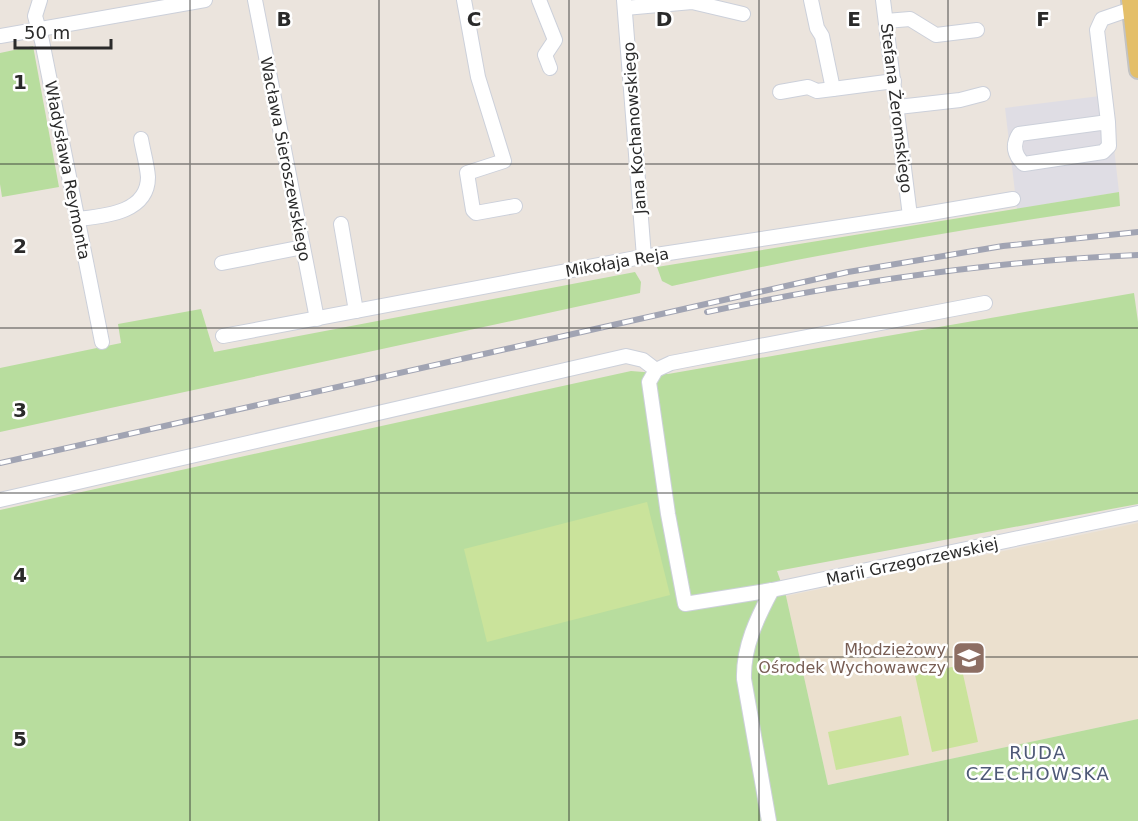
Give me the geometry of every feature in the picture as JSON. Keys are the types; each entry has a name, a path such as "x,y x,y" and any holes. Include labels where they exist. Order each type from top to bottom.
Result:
{"main road":[{"path":"1130,5 1138,70"}],"street":[{"name":"Władysława Reymonta","path":"40,0 35,16 102,342"},
{"path":"0,36 205,0"},
{"name":"Wacława Sieroszewskiego","path":"255,0 317,319"},
{"path":"464,0 478,77 504,161 467,173 473,210 476,213 515,206"},
{"path":"538,0 555,40 545,55 550,68"},
{"path":"811,0 817,28 822,36 833,89"},
{"name":"Stefana Żeromskiego","path":"883,0 910,216"},
{"path":"625,4 692,2 743,15"},
{"name":"Jana Kochanowskiego","path":"625,4 644,257"},
{"path":"1108,122 1019,134 1014,142 1017,158 1024,164 1103,152 1109,146 1108,122 1097,30 1102,19 1130,5"},
{"path":"886,21 910,19 936,35 977,30"},
{"path":"780,92 807,87 817,91 894,81"},
{"path":"898,107 960,100 983,94"},
{"path":"78,219 120,212 136,202 147,184 148,177 141,139"},
{"name":"Mikołaja Reja","path":"223,336 644,257 1012,199"},
{"path":"341,224 356,311"},
{"path":"222,263 303,247"},
{"path":"0,500 626,356 643,360 656,370 670,363 985,303"},
{"name":"Marii Grzegorzewskiej","path":"656,370 649,382 668,514 685,604 772,590 1138,513"},
{"path":"769,821 743,662 757,617 772,590"}],"shaded area":[{"path":"1108,95 1119,192 1017,209 1005,108"},
{"name":"Młodzieżowy Ośrodek Wychowawczy","path":"1138,523 1138,719 828,785 786,596"}],"green space":[{"path":"33,46 59,187 2,197 0,184 0,53"},
{"path":"1119,192 1120,206 895,242 672,286 662,281 657,267"},
{"path":"635,272 641,282 640,293 0,432 0,368 121,343 118,324 201,309 214,352"},
{"path":"1134,293 1138,322 1138,504 777,571 786,596 828,785 1138,719 1138,821 0,821 0,510 631,371 668,374"},
{"path":"647,502 670,595 487,642 464,549"},
{"path":"961,665 978,742 932,752 915,675"},
{"path":"901,716 909,755 836,770 828,732"}],"railway":[{"path":"0,463 848,272 1003,246 1138,232"},
{"path":"707,312 814,291 921,274 1029,262 1138,255"}],"place":[{"name":"Młodzieżowy Ośrodek Wychowawczy","path":"969,658"}],"district":[{"name":"RUDA CZECHOWSKA","path":"1038,763"}]}
